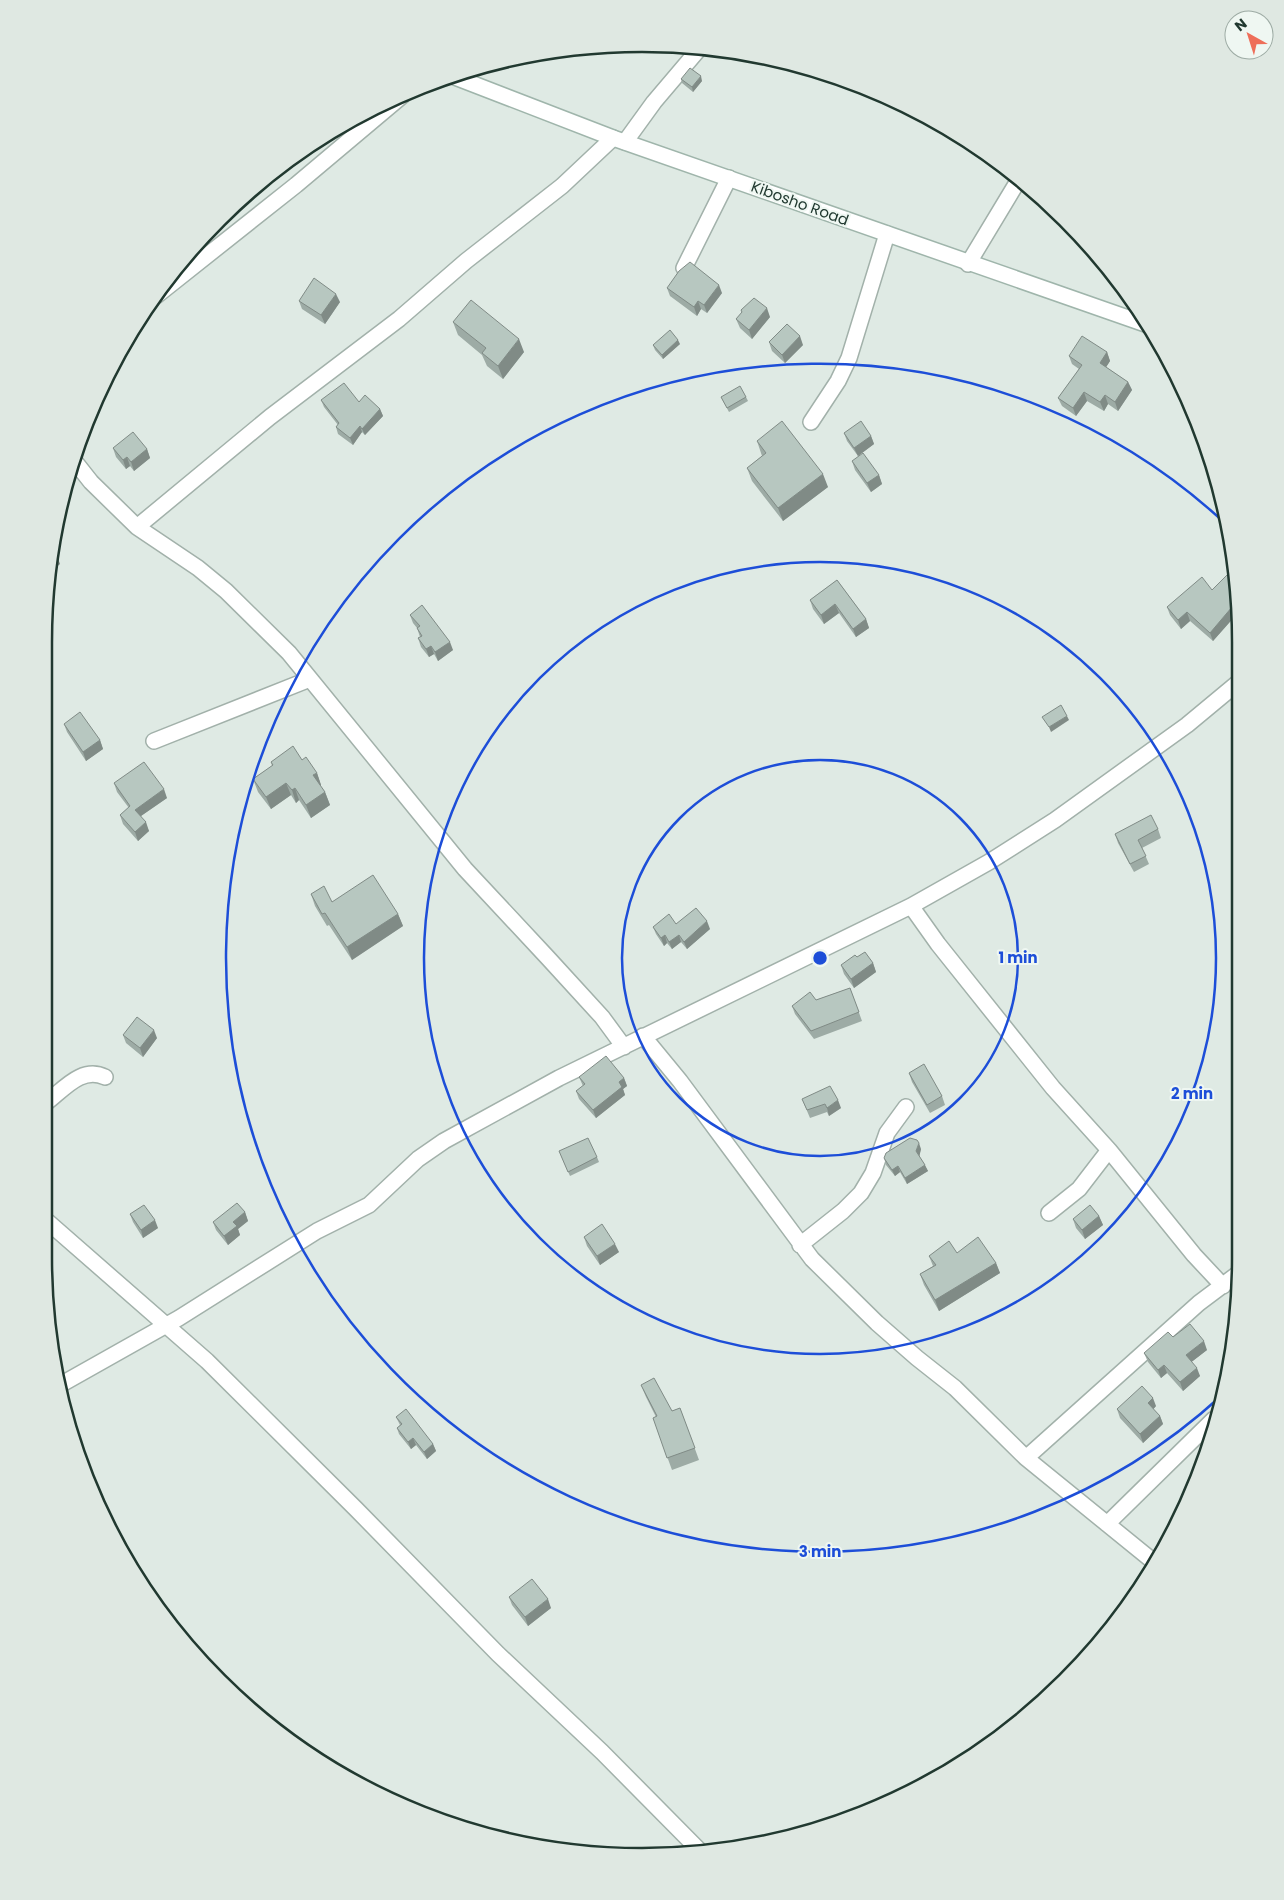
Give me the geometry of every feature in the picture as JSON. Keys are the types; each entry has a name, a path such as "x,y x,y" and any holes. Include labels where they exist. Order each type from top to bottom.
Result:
{"street":[{"path":"137,527 270,417 399,319 466,261 619,140 694,55"},
{"name":"Kibosho Road","path":"464,81 619,140 968,264 1137,321"},
{"path":"177,279 296,185 382,112"},
{"path":"684,268 729,178"},
{"path":"968,264 1015,186"},
{"path":"811,422 838,381 848,358 886,234"},
{"path":"80,468 91,482 137,527 198,568 226,591 289,654 465,869 602,1018 624,1047"},
{"path":"154,741 310,679"},
{"path":"66,1381 168,1324 317,1230 369,1205 418,1159 444,1141 559,1078 911,906 989,862 1055,820 1187,725 1232,688"},
{"path":"911,906 938,944 1053,1088 1109,1150 1194,1255 1223,1286"},
{"path":"643,1036 680,1081 800,1244 877,1323 955,1388 1026,1458 1150,1558"},
{"path":"52,1098 84,1075 92,1073 105,1077"},
{"path":"800,1244 842,1211 861,1193 873,1173 887,1134 906,1107"},
{"path":"1049,1214 1079,1189 1109,1150"},
{"path":"52,1225 168,1324 268,1421 498,1654 602,1752 694,1845"},
{"path":"1026,1458 1199,1303 1231,1280"},
{"path":"1107,1524 1206,1427"}],"building":[{"path":"690,68 701,76 692,87 681,79"},
{"path":"690,262 719,285 704,305 698,301 694,307 667,288 679,271"},
{"path":"314,278 336,294 321,315 299,301"},
{"path":"754,298 767,308 749,330 736,319 742,312 741,310"},
{"path":"471,300 519,339 498,366 482,353 486,348 453,322"},
{"path":"787,324 800,336 782,355 769,342"},
{"path":"670,330 678,340 662,355 653,345"},
{"path":"1082,336 1107,352 1100,363 1128,382 1115,402 1105,395 1100,402 1084,392 1073,408 1058,398 1082,365 1069,356"},
{"path":"344,383 359,402 365,395 380,409 362,429 360,426 350,438 336,427 339,423 321,400"},
{"path":"740,386 746,397 727,408 721,397"},
{"path":"782,421 823,474 778,508 747,468 766,453 757,441"},
{"path":"861,421 871,436 854,448 844,433"},
{"path":"133,432 147,449 131,462 127,457 123,460 113,448"},
{"path":"863,453 879,475 867,483 852,461"},
{"path":"1227,575 1230,609 1210,633 1187,612 1178,620 1167,607 1202,577 1212,590"},
{"path":"837,580 866,619 853,629 835,604 821,615 810,600"},
{"path":"422,605 450,642 435,652 431,646 426,649 418,638 422,636 417,628 420,626 410,615"},
{"path":"1061,705 1067,716 1049,727 1042,717"},
{"path":"80,712 100,740 83,752 64,724"},
{"path":"293,746 302,760 306,757 317,773 313,775 325,792 306,805 295,788 292,790 286,783 266,797 253,779 273,765 271,762"},
{"path":"144,762 164,789 135,810 146,822 135,832 120,815 130,806 114,783"},
{"path":"1151,815 1158,829 1138,840 1146,856 1130,864 1115,834"},
{"path":"373,875 398,914 347,947 325,913 322,914 311,894 324,886 332,902"},
{"path":"696,908 707,921 684,942 679,935 669,942 665,935 661,938 653,927 669,914 676,924"},
{"path":"865,952 873,963 851,979 841,965 855,955 857,957"},
{"path":"850,988 859,1012 811,1031 792,1006 810,992 816,1000"},
{"path":"137,1017 154,1030 140,1048 123,1035"},
{"path":"606,1056 624,1078 619,1082 622,1087 593,1110 576,1091 585,1084 579,1077"},
{"path":"924,1064 942,1096 927,1105 909,1073"},
{"path":"830,1086 838,1100 827,1108 825,1104 807,1110 802,1099"},
{"path":"588,1138 597,1157 568,1172 559,1151"},
{"path":"910,1138 917,1140 919,1143 916,1151 925,1165 905,1178 898,1166 892,1170 884,1158 886,1153"},
{"path":"237,1203 245,1212 233,1222 237,1226 224,1236 213,1222"},
{"path":"144,1205 155,1220 141,1230 130,1214"},
{"path":"1090,1205 1099,1216 1082,1230 1073,1219"},
{"path":"602,1224 615,1244 597,1256 584,1237"},
{"path":"978,1237 996,1263 935,1300 920,1274 936,1265 929,1256 949,1241 957,1253"},
{"path":"1190,1324 1204,1341 1186,1355 1197,1368 1180,1382 1164,1365 1158,1370 1144,1353 1168,1332 1173,1337"},
{"path":"654,1378 672,1411 680,1408 695,1448 667,1458 653,1418 657,1416 641,1385"},
{"path":"1142,1386 1153,1398 1148,1403 1160,1416 1140,1434 1117,1409"},
{"path":"406,1409 433,1444 424,1452 413,1438 408,1442 397,1428 402,1424 396,1417"},
{"path":"532,1579 548,1599 525,1617 509,1597"}]}
